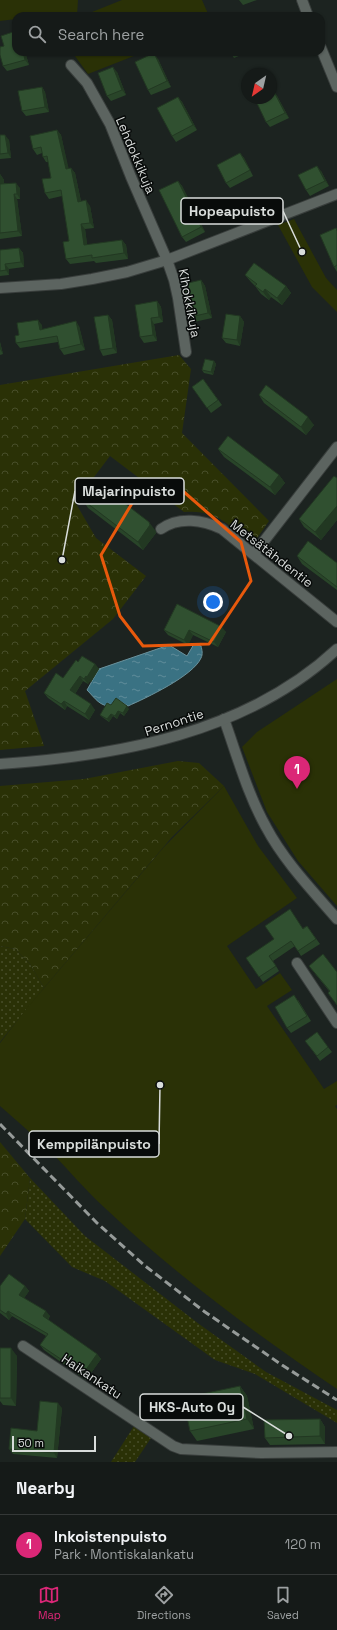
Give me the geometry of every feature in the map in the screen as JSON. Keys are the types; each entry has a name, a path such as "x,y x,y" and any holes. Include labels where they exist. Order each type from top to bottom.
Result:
{"street":[{"path":"302,0 306,12"},
{"path":"324,56 337,87"},
{"name":"Lehdokkikuja","path":"72,65 87,83 110,124 167,260"},
{"path":"0,288 61,284 127,272 167,260 337,194"},
{"name":"Kihokkikuja","path":"167,260 178,298 186,352"},
{"path":"254,554 337,447"},
{"name":"Metsätähdentie","path":"162,530 169,524 185,521 211,524 222,529 337,622"},
{"name":"Pernontie","path":"0,764 51,761 131,748 186,733 254,705 294,682 337,649"},
{"path":"224,718 254,803 266,828 281,852 337,919"},
{"path":"297,963 337,1022"},
{"name":"Haikankatu","path":"23,1346 173,1446 181,1449 260,1457 337,1452"}],"highlighted area":[{"path":"184,492 241,542 251,581 209,644 143,646 120,616 101,555 134,500"}],"green space":[{"path":"0,0 78,0 77,12 12,12 12,20 0,21"},
{"path":"122,0 202,0 207,12 92,12"},
{"path":"75,56 134,56 88,74"},
{"path":"294,219 326,278 337,290 337,312 312,287 278,225"},
{"path":"179,355 191,369 182,433 269,521 253,544 229,525 214,516 205,513 184,512 110,456 75,502 96,538 146,576 113,619 25,691 44,746 0,750 0,385"},
{"path":"337,679 337,906 298,861 267,812 242,747 257,732"},
{"path":"178,761 199,763 224,786 172,837 44,988 30,964 15,949 0,946 0,786 84,779"},
{"path":"224,786 258,846 297,898 227,946 256,989 280,973 292,990 267,1006 324,1089 337,1081 337,1105 335,1106 337,1109 337,1389 247,1326 161,1258 98,1202 47,1148 0,1106 0,1043 27,1008 163,848"},
{"path":"0,946 15,949 30,964 44,988 0,1042"},
{"path":"0,1142 30,1178 25,1219 0,1256"},
{"path":"30,1178 85,1236 199,1324 266,1372 337,1410 337,1423 255,1374 215,1360 105,1281 72,1267 25,1219"},
{"path":"134,1426 151,1438 135,1462 111,1462"}],"water":[{"path":"194,644 201,646 202,656 189,672 168,686 128,706 116,699 112,706 104,705 87,690 99,669 169,645 187,656"}],"building":[{"path":"12,32 12,56 24,56 25,60 3,66 0,55 0,47 4,46 1,36"},
{"path":"148,56 155,56 167,81 148,90 135,62"},
{"path":"113,67 122,90 107,96 98,73"},
{"path":"42,87 45,107 22,111 18,91"},
{"path":"178,97 193,125 172,136 157,108"},
{"path":"277,98 285,113 266,122 257,104 277,104"},
{"path":"57,130 66,169 71,168 78,202 86,200 90,223 81,224 84,245 122,240 124,253 92,258 92,255 66,259 63,242 69,241 61,190 45,193 42,179 51,178 47,156 43,157 41,147 33,149 30,136"},
{"path":"0,135 5,135 8,153 0,154"},
{"path":"240,153 250,170 226,183 217,165"},
{"path":"317,166 325,181 306,190 298,175"},
{"path":"178,181 201,227 182,237 159,190"},
{"path":"16,183 17,194 14,194 18,231 0,233 0,184"},
{"path":"336,228 337,265 334,267 320,235"},
{"path":"19,248 21,262 5,264 6,270 0,271 0,250"},
{"path":"254,263 286,286 277,298 265,289 263,292 255,286 257,284 245,275"},
{"path":"201,280 208,313 190,317 184,284"},
{"path":"157,301 159,317 151,318 153,335 140,337 135,305"},
{"path":"226,314 240,316 237,340 222,338"},
{"path":"108,315 113,348 100,350 94,317"},
{"path":"38,320 40,330 76,321 81,344 60,349 57,336 16,343 15,336 19,335 17,323"},
{"path":"205,359 214,361 211,372 202,370"},
{"path":"203,379 218,400 207,408 192,387"},
{"path":"266,385 308,417 301,427 259,395"},
{"path":"228,436 279,475 270,487 218,449"},
{"path":"334,476 337,478 337,506 315,532 299,519"},
{"path":"97,482 149,522 150,525 138,542 83,500"},
{"path":"308,541 337,563 337,587 297,556"},
{"path":"177,604 222,627 214,642 189,630 184,640 164,630"},
{"path":"82,656 95,664 87,677 86,676 84,679 80,676 70,690 91,704 85,714 64,701 61,704 44,693 56,673 63,678 76,660 78,662"},
{"path":"116,698 127,706 123,713 118,711 115,716 111,714 107,719 100,715 107,703 111,705"},
{"path":"290,909 303,929 307,926 316,939 298,951 291,941 269,956 276,966 259,977 246,958 274,939 265,926"},
{"path":"323,954 337,972 337,1005 328,993 330,991 309,966"},
{"path":"294,995 307,1016 287,1028 275,1007"},
{"path":"317,1032 328,1047 317,1056 305,1041"},
{"path":"9,1274 25,1286 19,1295 46,1311 43,1316 97,1354 83,1374 40,1345 48,1334 8,1311 6,1314 0,1310 0,1286"},
{"path":"0,1348 11,1348 11,1398 0,1398"},
{"path":"240,1386 247,1419 190,1431 183,1398"},
{"path":"40,1401 58,1403 54,1453 9,1449 11,1428 37,1431"},
{"path":"320,1419 320,1436 265,1438 264,1420"}],"railway":[{"path":"0,1124 97,1223 144,1265 205,1312 282,1365 337,1400"}],"place":[{"name":"Hopeapuisto","path":"302,252"},
{"name":"Majarinpuisto","path":"62,560"},
{"name":"Inkoistenpuisto","path":"297,789"},
{"name":"Kemppilänpuisto","path":"160,1085"},
{"name":"HKS-Auto Oy","path":"289,1436"}]}
